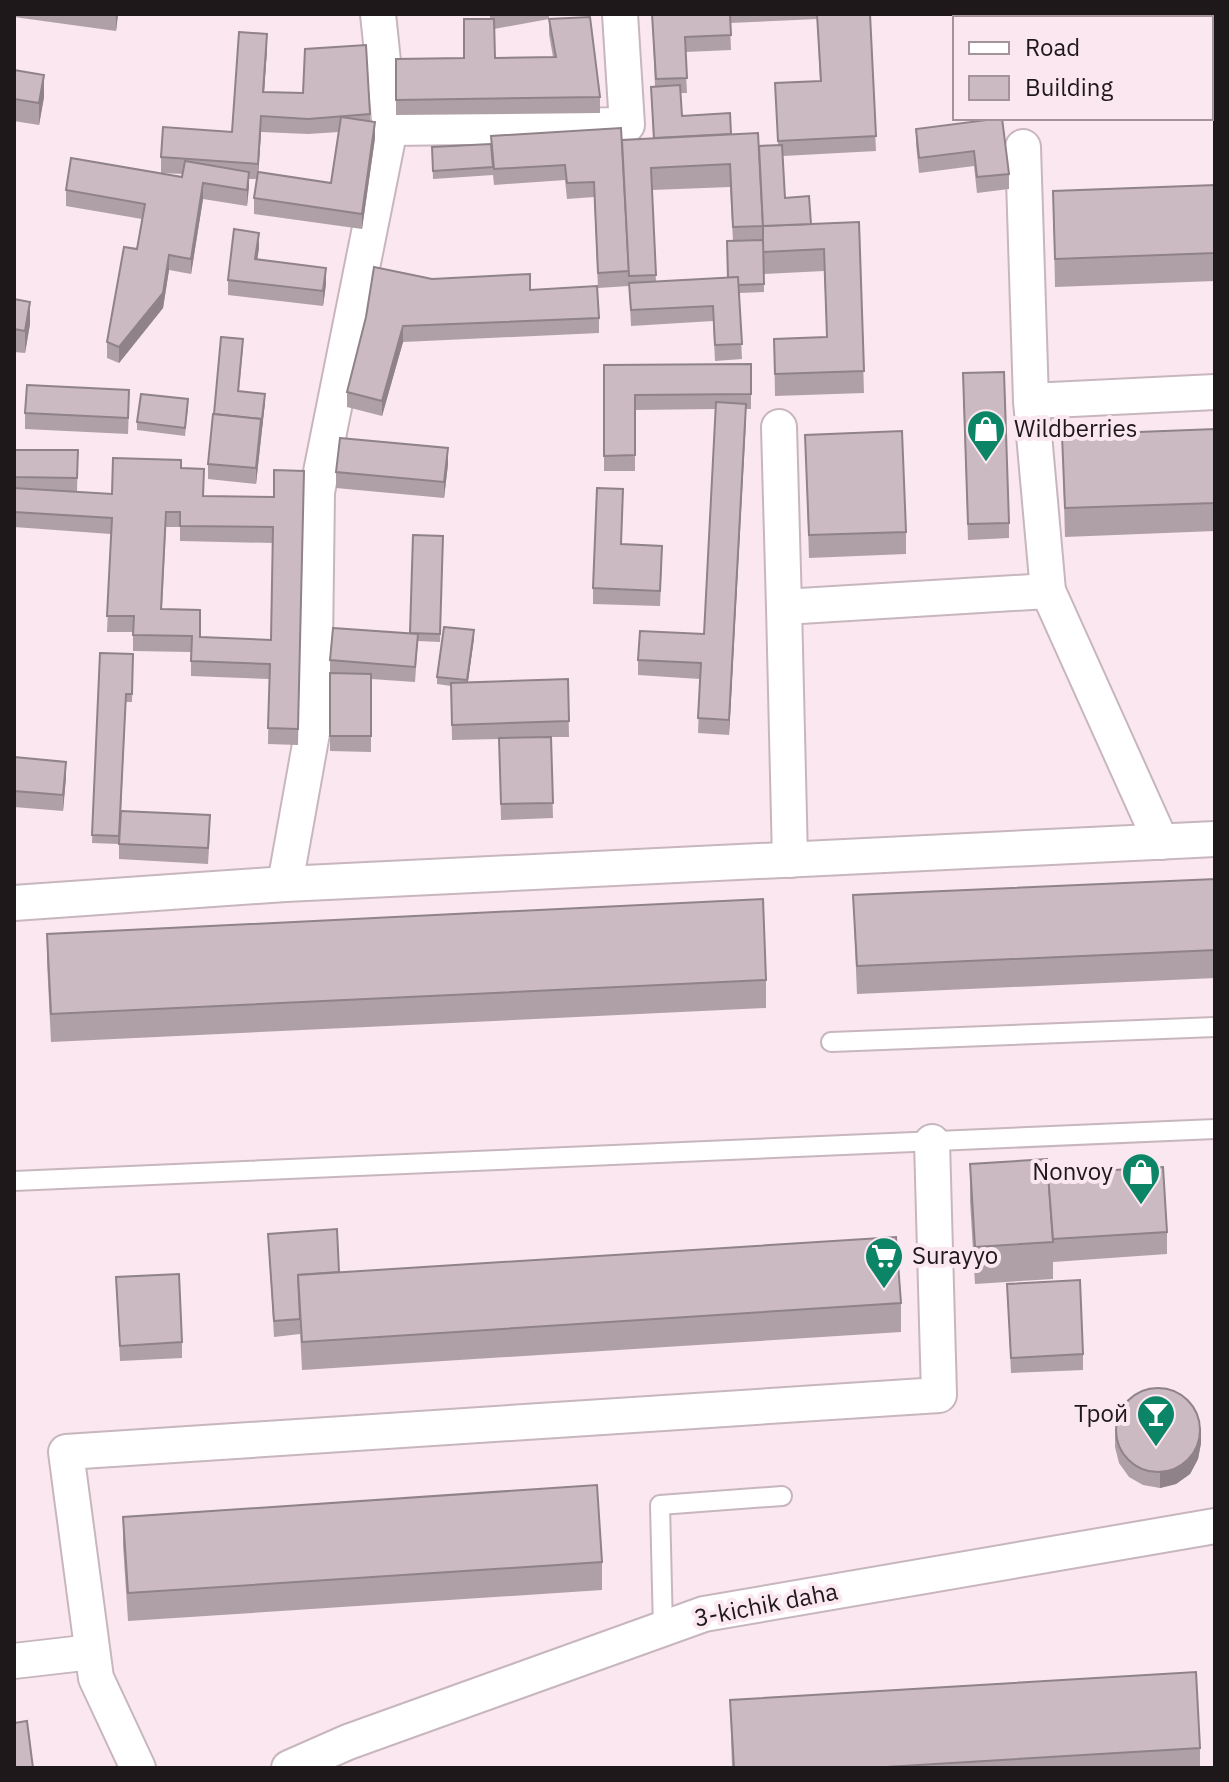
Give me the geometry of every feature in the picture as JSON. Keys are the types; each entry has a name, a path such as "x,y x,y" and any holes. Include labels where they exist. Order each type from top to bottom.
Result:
{"street":[{"path":"285,884 314,722 317,492 390,128 378,14"},
{"path":"390,128 627,125 620,14"},
{"path":"1023,147 1031,401 1048,591 1161,842"},
{"path":"1031,401 1215,392"},
{"path":"779,427 790,860"},
{"path":"784,607 1048,591"},
{"path":"14,903 285,884 1215,839"},
{"path":"138,1768 96,1678 66,1452 939,1395 932,1142"},
{"name":"3-kichik daha","path":"289,1768 349,1755 704,1614 1215,1526"},
{"path":"14,1661 92,1652"}],"lane":[{"path":"831,1042 1215,1027"},
{"path":"14,1181 1215,1129"},
{"path":"663,1629 660,1505 782,1496"}],"building":[{"path":"652,14 730,14 731,35 685,37 687,78 656,79"},
{"path":"817,14 870,14 876,136 778,141 775,83 821,81"},
{"path":"1073,14 1164,14 1164,16"},
{"path":"1215,14 1215,58 1213,16 1191,16"},
{"path":"590,17 600,97 396,100 396,59 464,58 464,19 494,19 495,58 556,57 549,19"},
{"path":"239,32 267,34 263,92 303,93 305,49 366,45 370,114 308,119 261,116 258,164 161,157 163,127 232,132"},
{"path":"14,70 44,75 39,103 14,99"},
{"path":"680,85 682,116 730,113 731,134 654,138 651,87"},
{"path":"341,117 375,122 362,214 254,198 258,172 331,183"},
{"path":"1002,120 1009,174 977,177 974,151 919,158 916,129"},
{"path":"621,128 629,271 598,273 594,182 567,183 565,165 494,169 491,136"},
{"path":"758,133 763,226 733,227 730,164 651,168 656,275 629,276 622,140"},
{"path":"491,144 493,167 433,171 432,147"},
{"path":"782,145 785,198 809,196 811,224 763,226 759,146"},
{"path":"71,158 182,177 185,161 249,172 247,190 203,183 191,259 169,255 163,293 119,347 107,342 124,247 137,249 145,204 66,190"},
{"path":"1215,185 1215,253 1055,259 1053,191"},
{"path":"859,222 864,371 775,374 774,339 827,337 824,249 763,252 763,226"},
{"path":"234,229 259,233 255,259 326,268 323,291 228,280"},
{"path":"763,240 764,284 738,285 738,277 728,278 727,241"},
{"path":"374,267 432,279 530,274 530,290 597,286 599,318 403,326 382,401 347,392 366,317"},
{"path":"738,277 742,344 715,345 713,306 631,310 629,283"},
{"path":"14,299 30,302 25,331 14,329"},
{"path":"221,337 243,339 238,391 265,394 261,427 261,419 214,414"},
{"path":"751,364 751,394 635,395 635,455 604,456 604,365"},
{"name":"Wildberries","path":"1004,372 1009,523 968,524 963,373"},
{"path":"27,385 129,390 128,418 25,413"},
{"path":"141,394 188,399 185,428 137,422"},
{"path":"716,402 746,404 729,720 698,718 701,663 638,660 640,631 704,634"},
{"path":"213,414 261,419 256,468 208,464"},
{"path":"1215,429 1215,503 1065,508 1062,435"},
{"path":"902,431 906,532 809,535 805,435"},
{"path":"340,438 448,448 444,482 336,472"},
{"path":"14,450 78,450 77,478 14,477"},
{"path":"113,458 181,460 181,468 204,469 203,496 274,497 274,470 304,471 298,729 268,728 270,664 191,661 192,636 133,635 134,616 107,616 112,518 14,512 14,488 112,494","holes":["166,512 180,512 180,526 273,527 271,640 200,637 200,610 161,609"]},
{"path":"597,488 623,489 621,544 662,546 660,591 593,588"},
{"path":"413,535 443,536 440,634 410,633"},
{"path":"444,627 474,630 467,680 437,677"},
{"path":"333,628 418,634 415,667 330,660"},
{"path":"100,653 133,654 132,694 126,694 119,836 92,835"},
{"path":"330,673 371,674 371,736 330,736"},
{"path":"568,679 569,721 452,725 451,683"},
{"path":"551,737 553,803 501,804 499,738"},
{"path":"14,757 66,762 63,795 14,791"},
{"path":"121,811 210,815 208,848 119,844"},
{"path":"1215,879 1215,950 857,966 853,895"},
{"path":"763,899 766,980 51,1014 47,934"},
{"path":"1047,1159 1053,1242 975,1247 970,1164"},
{"path":"1163,1167 1167,1232 1053,1239 1048,1174"},
{"path":"337,1229 339,1272 298,1275 300,1319 274,1321 268,1234"},
{"path":"896,1237 901,1303 302,1342 298,1275"},
{"path":"179,1274 182,1342 120,1346 116,1277"},
{"path":"1080,1280 1083,1354 1011,1358 1007,1284"},
{"path":"1158,1388 1174,1391 1188,1400 1197,1414 1200,1430 1197,1446 1188,1460 1174,1469 1158,1472 1142,1469 1128,1460 1119,1446 1116,1430 1119,1414 1128,1400 1142,1391"},
{"path":"597,1485 602,1562 128,1593 123,1517"},
{"path":"1196,1672 1200,1748 869,1768 734,1768 730,1700"},
{"path":"27,1721 33,1768 14,1768 14,1723"}],"place":[{"name":"Wildberries","path":"986,463"},
{"name":"Nonvoy","path":"1141,1206"},
{"name":"Surayyo","path":"884,1290"},
{"name":"Трой","path":"1156,1448"}]}
